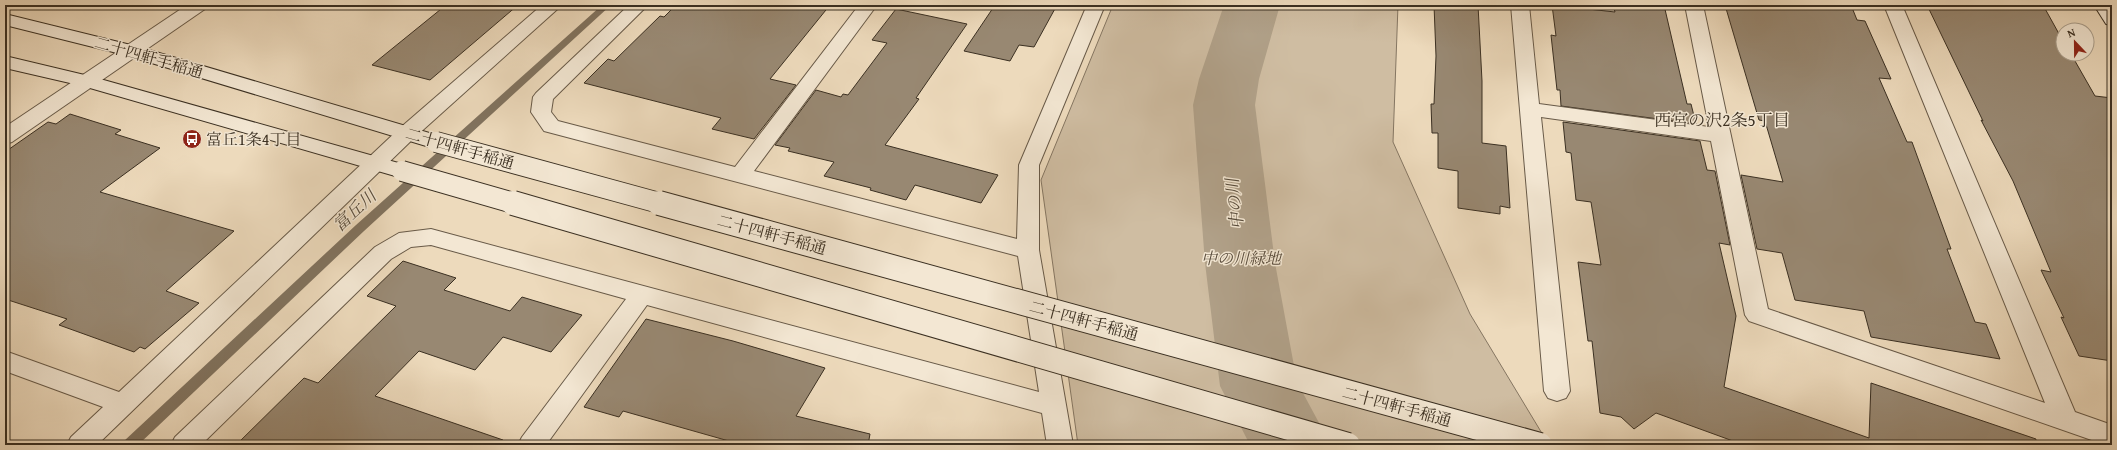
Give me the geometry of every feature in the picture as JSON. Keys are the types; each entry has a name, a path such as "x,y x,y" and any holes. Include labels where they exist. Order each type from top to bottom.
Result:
{"street":[{"path":"5,137 199,5"},
{"path":"80,445 407,133 553,5"},
{"path":"639,5 543,97 541,112 551,126 1028,250"},
{"path":"740,175 868,5"},
{"path":"1060,445 1028,250 1029,165 1096,5"},
{"path":"1520,5 1557,391"},
{"path":"1694,5 1757,315 2112,436"},
{"path":"1893,5 2065,420"},
{"path":"2103,5 2112,20"},
{"name":"二十四軒手稲通","path":"5,19 132,51 436,142 1540,445"},
{"path":"5,62 86,81 402,171 1348,445"},
{"path":"1530,109 1720,135"},
{"path":"184,445 384,253 408,239 431,237 1053,406"},
{"path":"531,445 642,294"},
{"path":"5,361 123,404"}],"green space":[{"name":"中の川緑地","path":"1113,5 1398,5 1393,142 1470,314 1549,445 1078,445 1041,180"}],"building":[{"path":"446,5 518,5 430,80 372,65"},
{"path":"676,5 830,5 770,79 796,85 754,139 712,129 721,118 584,83 608,59 614,61 660,16 664,17"},
{"path":"995,5 1057,5 1034,47 1019,45 1010,61 964,51"},
{"path":"1434,5 1478,5 1482,81 1482,143 1506,146 1510,208 1500,206 1500,214 1458,208 1458,171 1438,168 1438,133 1432,133 1431,104 1434,104 1436,56"},
{"path":"1552,5 1615,12 1613,5 1664,5 1687,104 1691,104 1696,124 1561,106 1560,90 1557,90 1551,35 1556,36"},
{"path":"1725,5 1851,5 1857,20 1865,21 1891,79 1879,78 1907,142 1912,142 1951,249 1947,249 1975,322 1986,324 2000,359 1871,337 1864,311 1795,300 1782,253 1757,249 1741,175 1783,182 1765,121 1759,120"},
{"path":"1927,5 2043,5 2055,27 2055,62 2076,62 2095,96 2112,98 2112,361 2079,356 2061,317 2064,318 2041,270 2051,272 2013,181 1981,120 1983,121"},
{"path":"896,9 967,24 916,98 919,99 885,145 998,175 981,203 915,185 906,200 870,190 871,188 824,176 834,162 788,151 790,148 775,145 816,90 841,97 843,94 848,95 887,43 872,40"},
{"path":"70,114 121,130 115,134 160,148 100,192 234,231 166,291 199,303 145,349 140,347 134,352 59,325 67,319 5,299 5,152 48,122 56,124"},
{"path":"1563,122 1700,141 1707,170 1715,171 1730,245 1719,243 1736,316 1724,387 1869,438 1871,383 2036,439 2035,445 1744,445 1656,413 1634,429 1621,417 1600,413 1592,341 1588,341 1578,262 1601,265 1591,202 1576,200 1571,153 1566,152"},
{"path":"403,261 456,278 444,290 510,311 522,297 582,315 551,352 503,337 475,370 419,351 375,396 503,440 502,445 236,445 304,378 318,383 396,306 367,296"},
{"path":"646,319 733,341 825,368 796,416 870,434 868,445 743,445 623,411 619,417 584,407"}],"waterway":[{"name":"富丘川","path":"129,445 360,228 607,5"},
{"name":"中の川","path":"1252,5 1229,79 1224,105 1240,263 1259,386 1291,445"}],"place":[{"name":"富丘1条4丁目","path":"192,139"}],"district":[{"name":"西宮の沢2条5丁目","path":"1722,119"}]}
